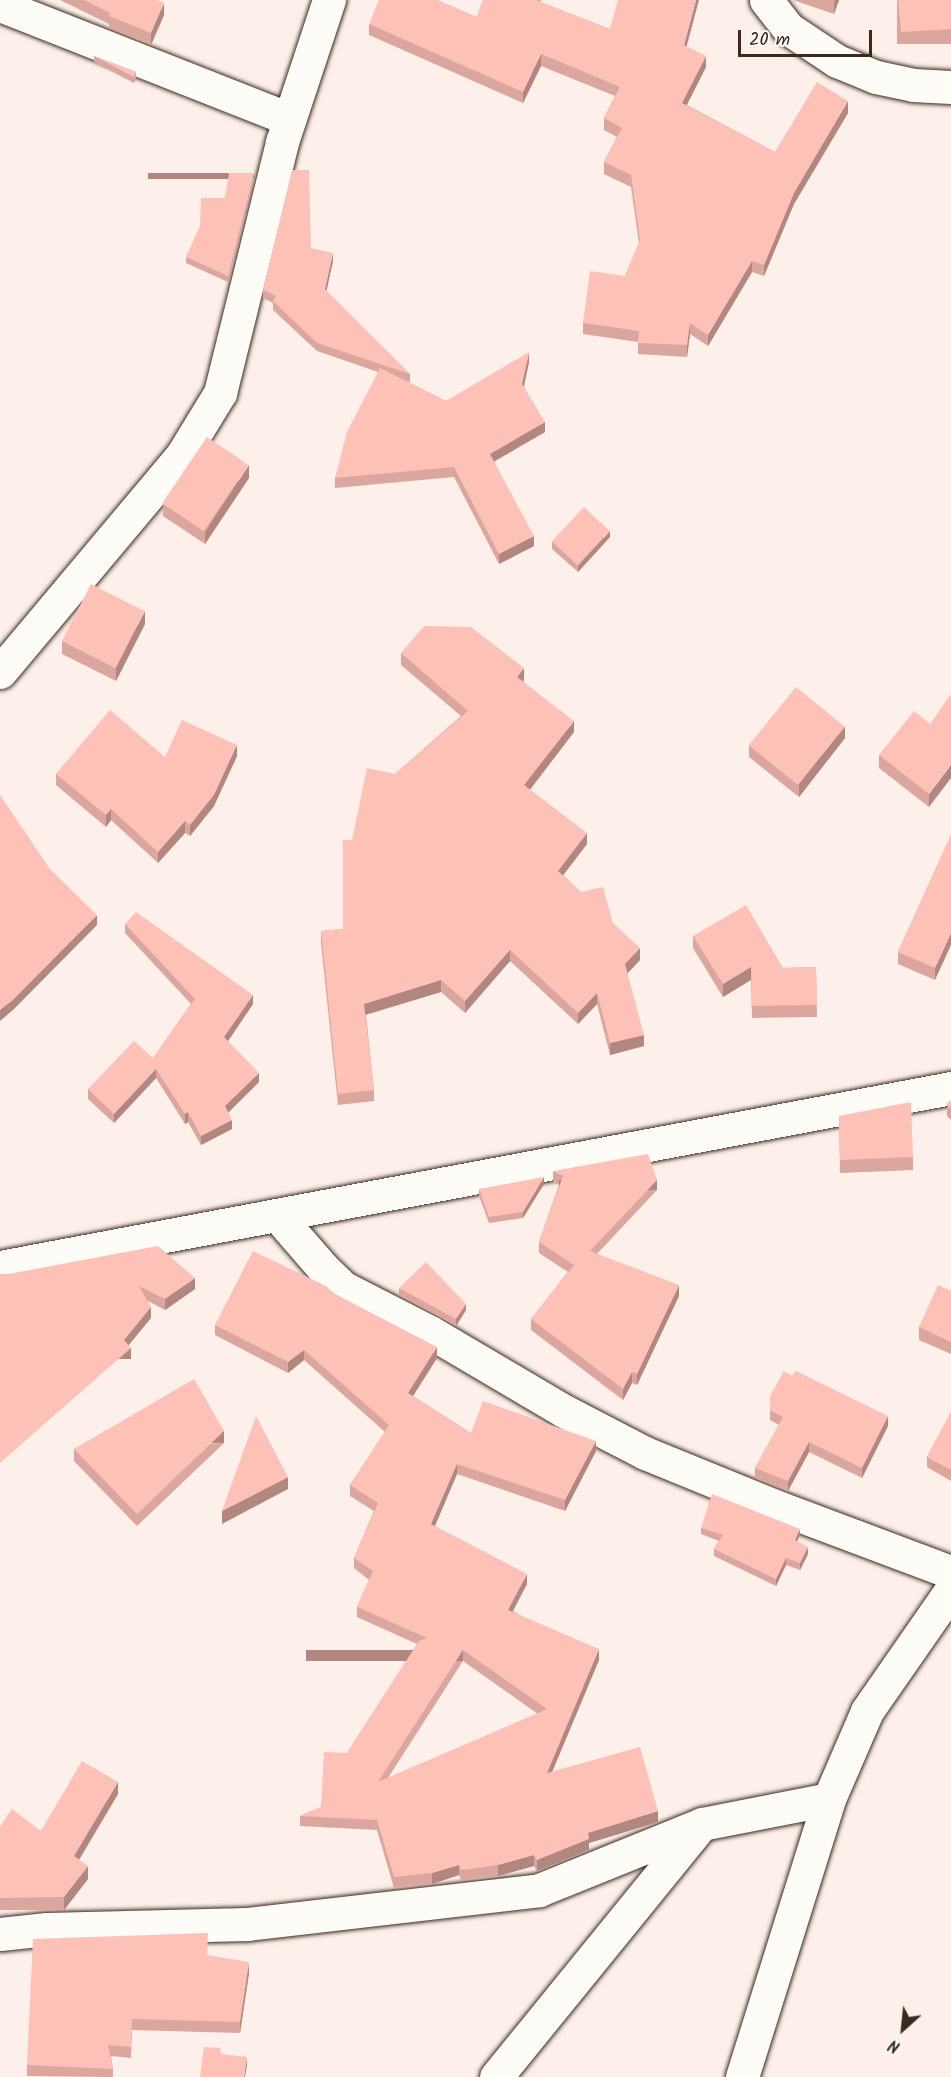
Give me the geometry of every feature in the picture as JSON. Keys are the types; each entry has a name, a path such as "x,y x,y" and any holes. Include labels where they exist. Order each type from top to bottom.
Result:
{"street":[{"path":"0,672 182,455 220,393 289,119 330,0"},
{"path":"766,0 789,29 837,61 876,76 904,83 951,87"},
{"path":"0,5 289,119"},
{"path":"0,1267 951,1088"},
{"path":"277,1215 322,1268 344,1288 429,1332 564,1411 645,1453 775,1506 951,1572"},
{"path":"742,2077 829,1798 867,1711 951,1590"},
{"path":"0,1934 47,1929 247,1924 539,1890 702,1824 829,1798"},
{"path":"496,2077 702,1824"}],"building":[{"path":"84,0 157,0 164,3 151,33 109,16 110,13"},
{"path":"379,0 438,0 477,17 483,0 536,0 610,29 618,0 696,0 684,45 706,56 682,103 775,152 817,82 848,101 794,193 764,265 752,261 708,335 690,323 687,345 638,343 639,331 583,323 590,271 625,276 640,240 631,175 604,162 622,128 604,118 620,87 541,54 523,92 369,24"},
{"path":"898,0 951,0 951,29 901,32"},
{"path":"94,56 136,72 134,77"},
{"path":"292,170 309,170 311,248 333,253 325,289 410,374 317,343 273,301 276,296 263,290"},
{"path":"229,173 254,173 228,276 186,257 200,226 201,198 225,198"},
{"path":"529,352 522,384 545,422 490,454 534,536 499,554 454,467 335,478 347,432 380,368 446,401"},
{"path":"207,437 248,465 204,531 162,503"},
{"path":"584,507 610,531 578,565 552,541"},
{"path":"91,584 144,611 115,668 62,641"},
{"path":"424,626 471,627 524,668 517,677 574,721 524,785 587,833 558,871 581,892 603,887 613,923 640,948 625,964 644,1035 610,1043 597,993 578,1013 510,950 465,1001 441,980 364,1004 374,1090 338,1094 321,931 343,929 343,840 352,840 367,768 395,774 468,711 401,653"},
{"path":"796,687 845,727 798,785 749,745"},
{"path":"951,694 951,765 929,794 879,755 914,711 930,724"},
{"path":"110,710 165,757 182,720 237,745 214,795 190,825 185,821 158,852 111,809 106,815 56,774"},
{"path":"0,795 50,869 97,915 13,1000 0,1010"},
{"path":"951,835 951,933 935,968 898,952"},
{"path":"746,905 783,968 816,967 817,1005 752,1006 751,967 723,984 693,936"},
{"path":"136,912 253,995 224,1037 259,1073 225,1106 232,1120 201,1136 188,1112 185,1114 156,1069 114,1114 88,1089 134,1041 153,1058 195,999 125,924"},
{"path":"911,1102 913,1157 840,1160 839,1116"},
{"path":"648,1154 657,1180 590,1251 679,1285 637,1374 632,1372 623,1389 531,1319 574,1265 539,1242 563,1176 553,1171"},
{"path":"544,1177 523,1212 489,1217 479,1189"},
{"path":"158,1246 195,1278 165,1299 139,1286 151,1307 124,1340 131,1348 0,1463 0,1274"},
{"path":"253,1251 326,1286 335,1294 437,1347 408,1393 471,1433 483,1401 596,1441 565,1500 457,1464 431,1524 527,1574 508,1610 599,1649 547,1773 640,1747 658,1811 588,1833 589,1839 537,1860 534,1855 498,1865 461,1870 459,1865 432,1873 394,1877 377,1820 300,1816 321,1807 324,1752 347,1753 419,1641 427,1638 357,1607 373,1571 354,1558 378,1503 350,1485 389,1425 304,1350 288,1362 215,1325","holes":["463,1650 547,1709 378,1782"]},
{"path":"426,1262 466,1304 456,1319 399,1288"},
{"path":"938,1285 951,1291 951,1342 919,1327"},
{"path":"784,1371 792,1376 796,1371 888,1416 862,1468 809,1442 788,1481 755,1468 783,1417 770,1410 770,1396"},
{"path":"194,1379 224,1431 137,1514 74,1449"},
{"path":"951,1412 951,1470 927,1457"},
{"path":"256,1416 288,1477 222,1511"},
{"path":"712,1494 800,1529 795,1540 808,1547 800,1563 786,1558 776,1579 714,1549 723,1535 701,1528"},
{"path":"82,1761 118,1782 74,1856 88,1866 64,1897 0,1898 0,1827 12,1809 41,1831"},
{"path":"208,1933 207,1955 249,1962 240,2022 132,2019 131,2047 108,2045 113,2069 27,2065 33,1939"},
{"path":"204,2047 220,2048 221,2054 247,2057 244,2077 200,2077"}]}
